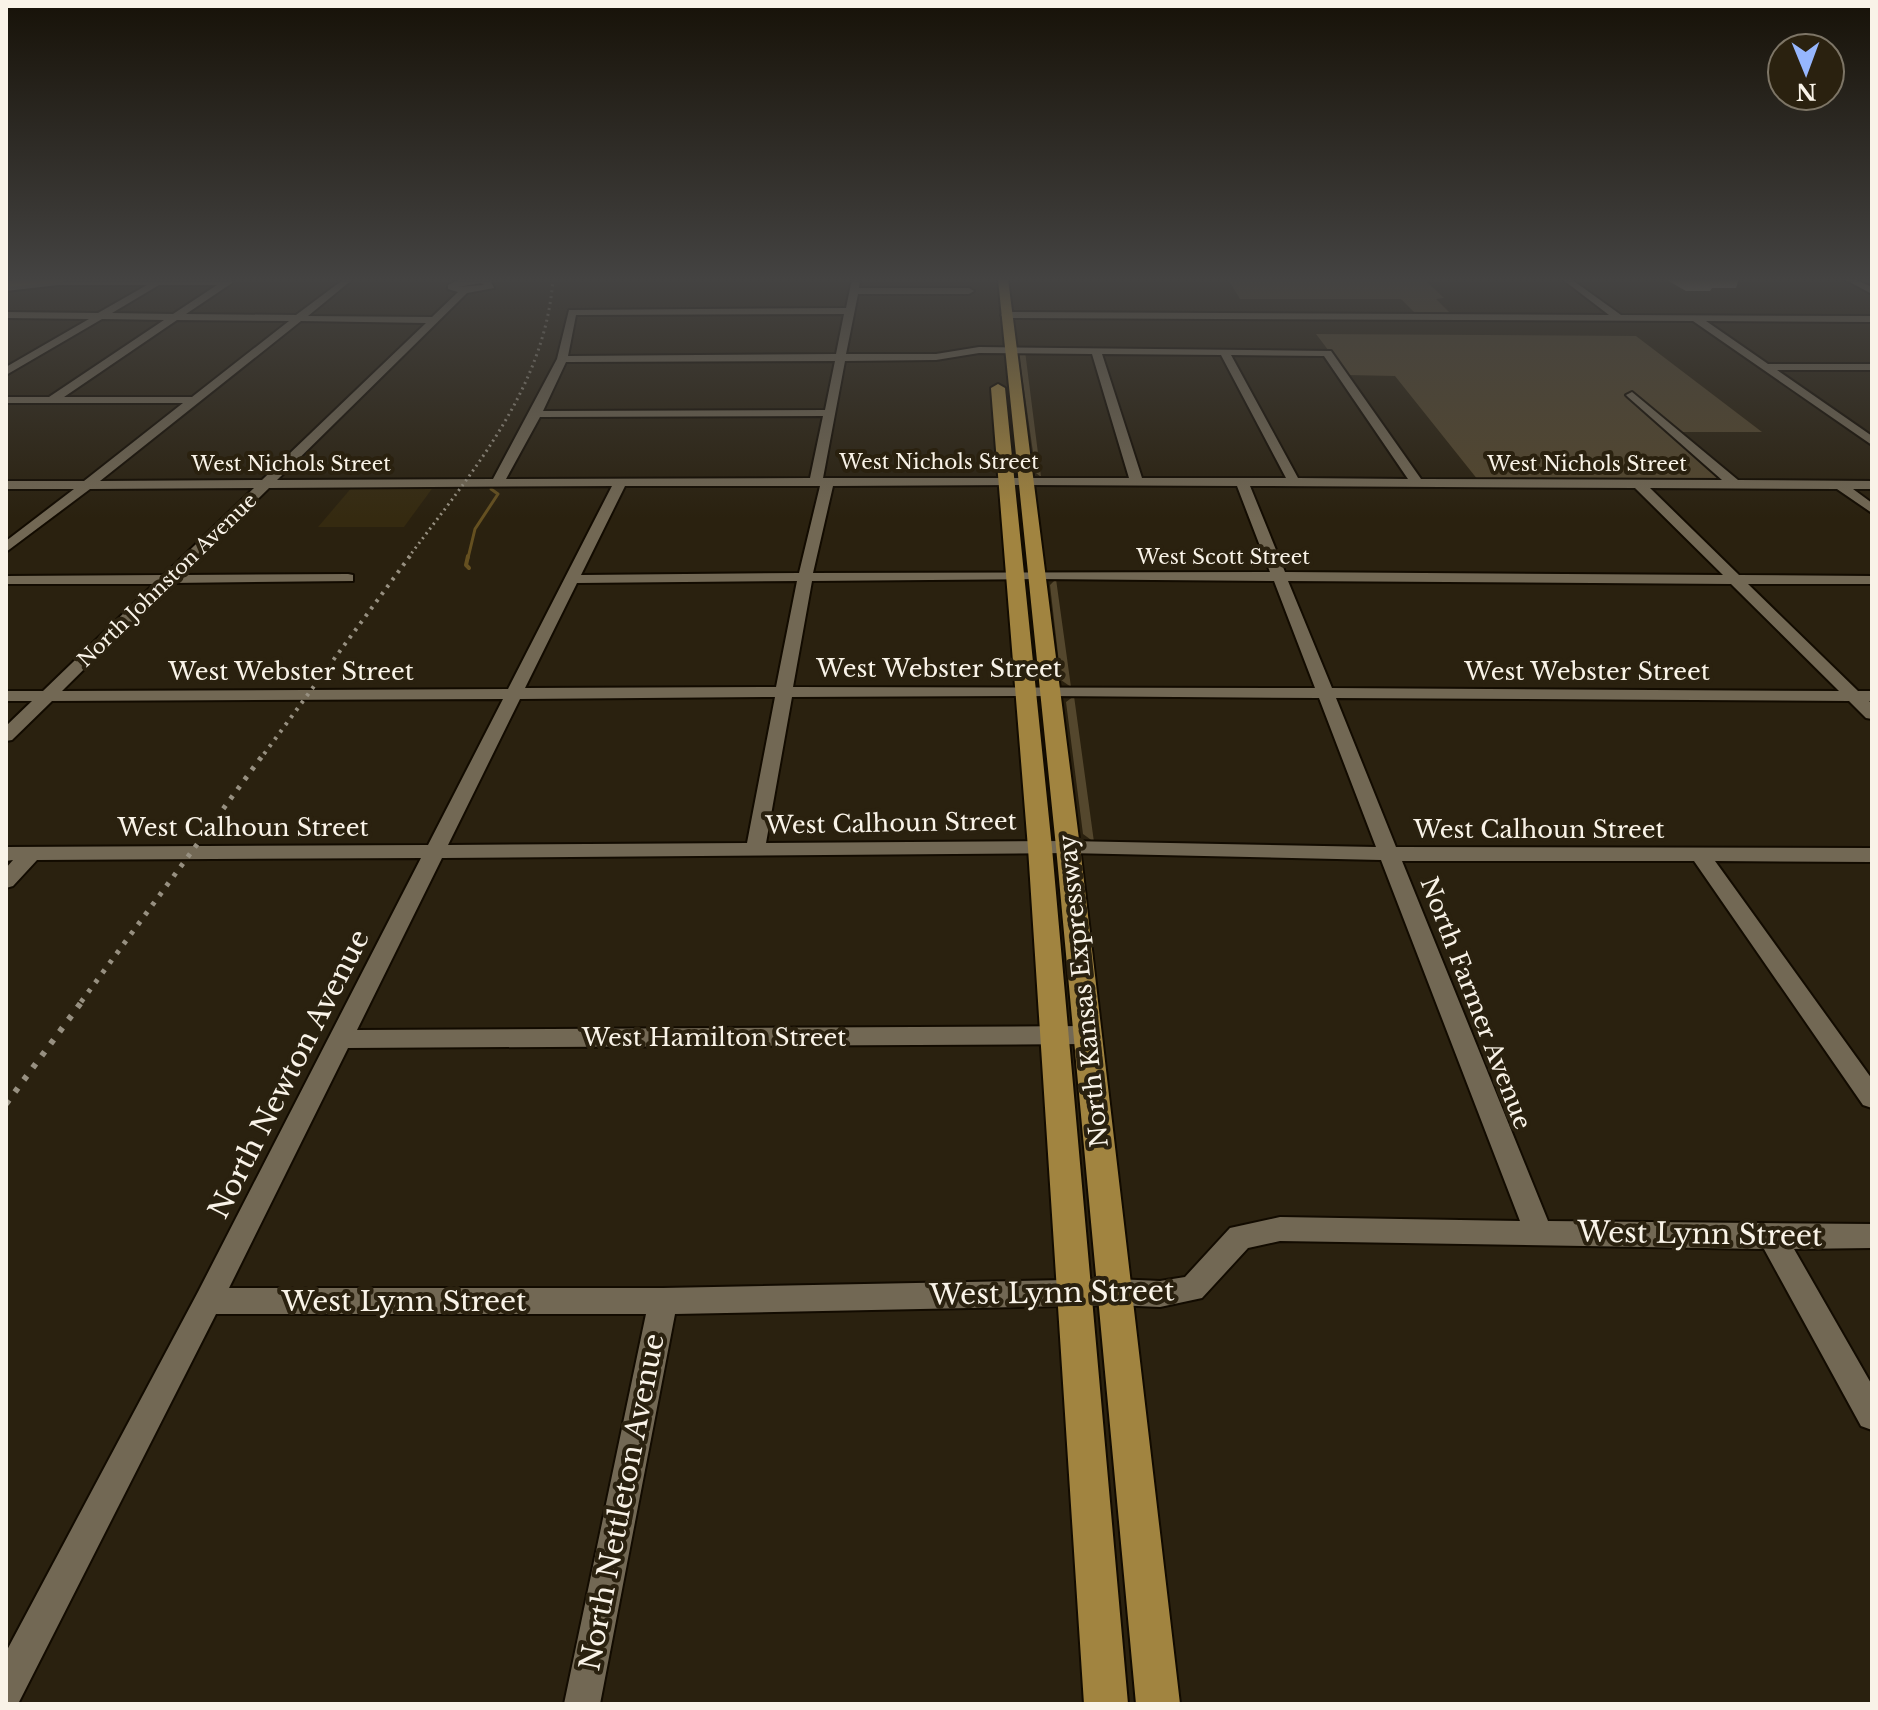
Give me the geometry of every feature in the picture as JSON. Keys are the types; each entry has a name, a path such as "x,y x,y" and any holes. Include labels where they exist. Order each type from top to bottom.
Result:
{"main road":[{"name":"North Kansas Expressway","path":"1003,359 1054,847 1088,1035 1158,1704"},
{"name":"North Kansas Expressway","path":"1054,847 1054,1036 1106,1704"}],"street":[{"path":"6,372 29,359"},
{"path":"51,400 113,359"},
{"path":"6,548 248,359"},
{"name":"North Johnston Avenue","path":"6,736 396,359"},
{"path":"497,484 562,359 590,359"},
{"path":"755,851 805,577 840,359"},
{"path":"1099,359 1137,482"},
{"path":"1228,359 1294,482"},
{"path":"1331,359 1417,483"},
{"path":"1752,359 1872,441"},
{"path":"1763,367 1872,367"},
{"path":"1632,395 1735,485"},
{"path":"6,400 196,400"},
{"path":"536,414 829,413"},
{"path":"1843,421 1872,421"},
{"name":"West Nichols Street","path":"6,485 1016,481 1872,485"},
{"name":"North Farmer Avenue","path":"1242,482 1538,1231"},
{"name":"North Newton Avenue","path":"6,1689 208,1301 620,483"},
{"path":"1639,484 1872,714"},
{"path":"1840,485 1872,509"},
{"name":"West Scott Street","path":"573,579 1026,576 1872,580"},
{"path":"6,580 348,578"},
{"name":"West Webster Street","path":"6,696 1038,691 1872,696"},
{"name":"West Calhoun Street","path":"6,854 1054,847 1389,854 1872,855"},
{"path":"6,881 31,854"},
{"path":"1700,855 1872,1098"},
{"name":"West Hamilton Street","path":"340,1039 1088,1035"},
{"name":"West Lynn Street","path":"208,1301 663,1301 1115,1292 1160,1294 1192,1289 1235,1241 1262,1231 1872,1236"},
{"path":"1772,1237 1872,1415"},
{"name":"North Nettleton Avenue","path":"582,1704 663,1301"}],"shaded area":[{"path":"1020,359 1026,359 1041,477 1036,473"},
{"path":"1335,359 1666,359 1762,432 1680,432 1721,478 1719,481 1478,480 1395,376 1347,375"},
{"path":"353,486 434,486 404,527 318,527"},
{"path":"1056,579 1071,687 1061,680 1050,585"},
{"path":"1074,696 1094,842 1083,834 1066,702"}],"waterway":[{"path":"468,558 475,529 498,494 491,489"},
{"path":"468,556 466,565 469,568"}],"railway":[{"path":"408,558 501,428 535,359"},
{"path":"264,754 410,556"},
{"path":"81,1002 265,752"},
{"path":"6,1104 83,1000"}]}
